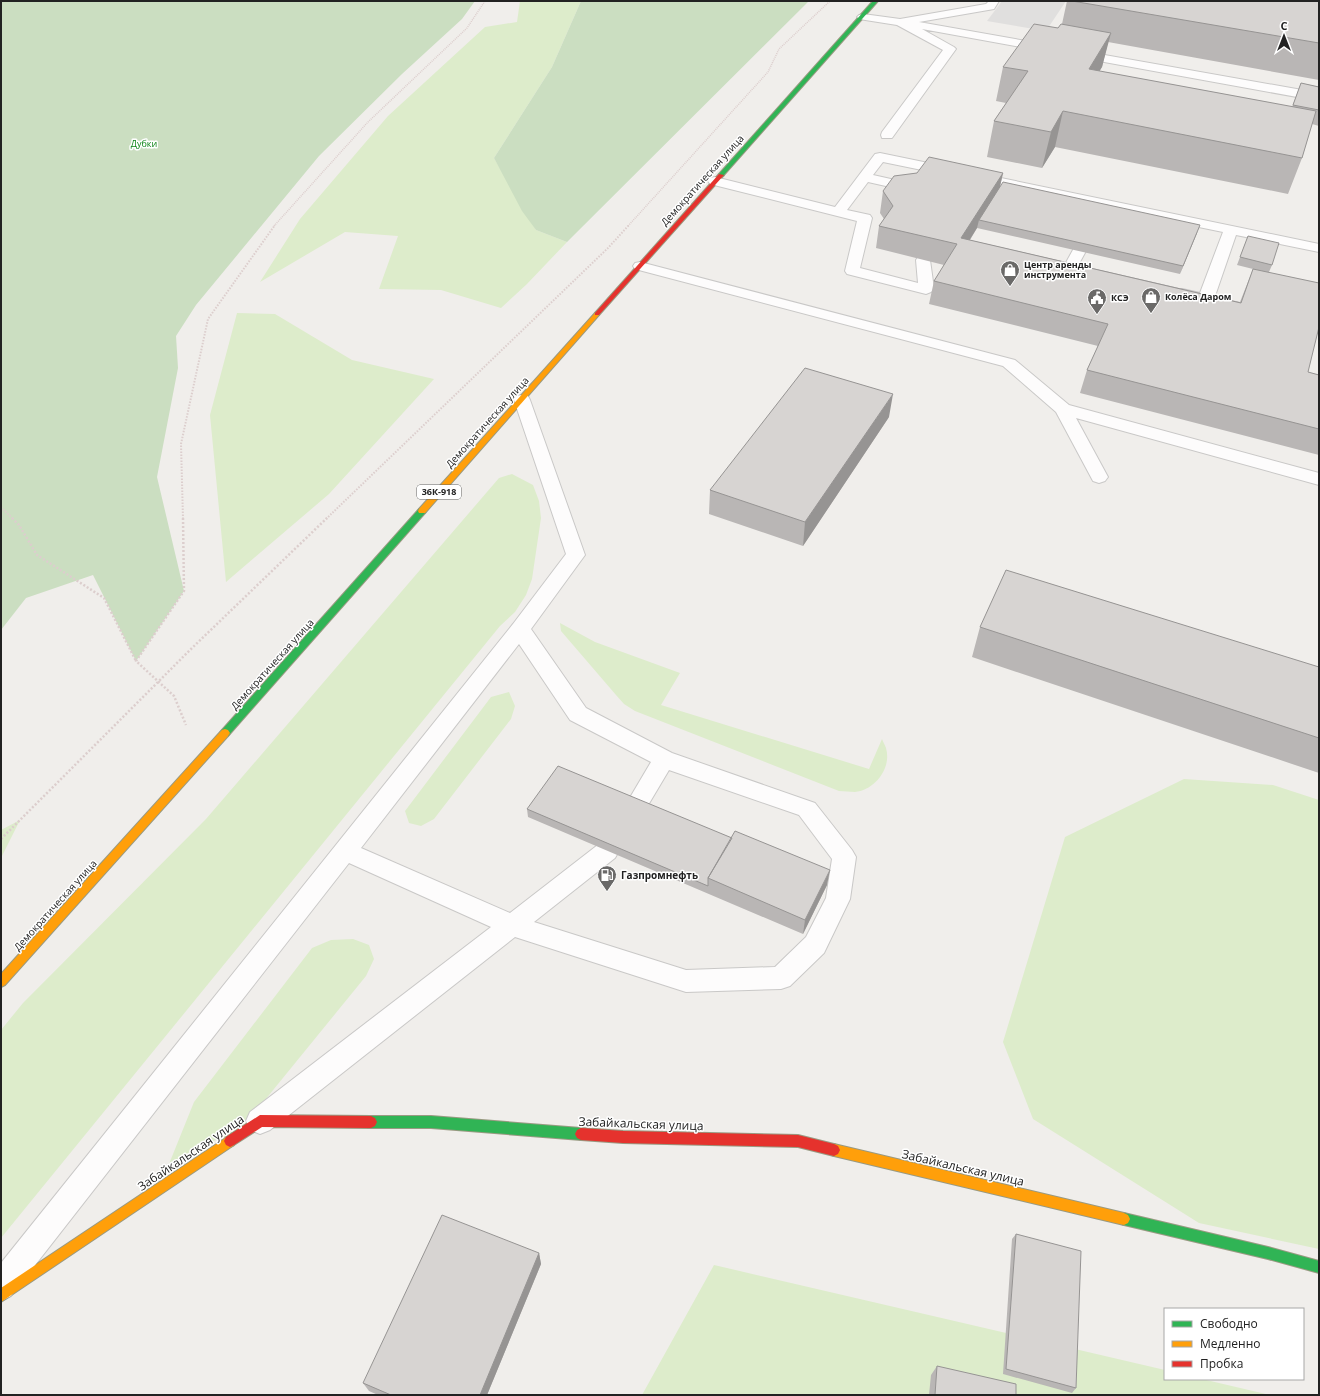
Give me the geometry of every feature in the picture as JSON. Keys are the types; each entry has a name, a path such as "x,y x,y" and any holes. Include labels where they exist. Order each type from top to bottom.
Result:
{"main road":[{"name":"Демократическая улица","path":"1,982 201,760 876,1"},
{"name":"Забайкальская улица","path":"1,1296 260,1121 431,1122 623,1137 798,1141 1268,1253 1319,1267"}],"lane":[{"path":"900,22 990,7 994,1"},
{"path":"863,17 900,22 1319,97"},
{"path":"887,135 950,49 900,22"},
{"path":"1132,63 1135,76"},
{"path":"838,212 880,157 1319,248"},
{"path":"864,177 918,189"},
{"path":"715,182 865,218 852,271 926,289 923,260"},
{"path":"1168,290 1181,300 1206,299 1231,229"},
{"path":"1070,268 1078,251"},
{"path":"1055,264 1085,271"},
{"path":"640,266 1009,363 1063,409 1099,477"},
{"path":"1,1286 576,556 522,400"},
{"path":"1063,409 1319,479"},
{"path":"345,851 512,925 686,981 781,978 815,945 838,899 844,857 807,809 664,760 578,714 520,629"},
{"path":"636,806 664,760"},
{"path":"260,1121 607,851"}],"path":[{"path":"136,661 184,590 181,444 208,319 271,229 368,122 467,28 485,1"},
{"path":"1,839 158,681 608,248 768,72 779,49 830,1"},
{"path":"1,508 18,525 36,556 104,598 136,661 174,696 201,760"}],"green space":[{"name":"Дубки","path":"1,1 475,1 462,19 402,74 319,156 196,305 176,336 178,368 157,477 184,591 136,661 93,575 26,598 1,630"},
{"path":"520,1 581,1 552,67 494,158 536,230 567,242 527,284 501,308 441,290 379,289 398,236 345,232 260,282 300,219 388,116 485,27 517,22"},
{"path":"581,1 809,1 567,242 536,230 522,211 494,158 552,67"},
{"path":"237,313 275,314 352,360 434,379 329,494 226,582 210,415"},
{"path":"512,474 533,485 539,501 541,518 532,579 526,595 515,612 500,626 1,1238 1,1030 23,1003 206,819 499,478"},
{"path":"560,623 595,642 680,673 661,705 869,769 882,739 886,748 887,756 884,770 880,777 869,787 855,792 839,791 635,711 624,704 561,631"},
{"path":"509,692 515,706 511,719 434,819 421,826 409,823 405,811 491,697"},
{"path":"1184,779 1273,785 1319,800 1319,1249 1199,1223 1033,1119 1003,1042 1065,837"},
{"path":"20,820 1,858 1,830"},
{"path":"353,939 369,945 374,959 366,976 239,1132 202,1145 169,1164 194,1102 312,948 331,940"},
{"path":"714,1265 1164,1370 1164,1380 1206,1380 1270,1395 642,1395"}],"shaded area":[{"path":"1002,1 1066,1 1046,31 987,21"}],"building":[{"path":"1072,1 1319,1 1319,43"},
{"path":"1034,24 1058,28 1061,24 1111,33 1089,69 1316,111 1302,158 1063,111 1051,132 994,121 1028,71 1003,67"},
{"path":"1301,83 1319,87 1319,110 1293,105"},
{"path":"929,157 1003,173 961,238 1241,303 1253,269 1319,283 1319,327 1308,372 1319,375 1319,429 1087,370 1108,324 934,281 957,244 879,226 893,206 883,191 894,176 917,173"},
{"path":"1003,182 1200,225 1183,266 979,220"},
{"path":"1248,236 1279,243 1272,265 1240,257"},
{"path":"805,368 893,394 805,522 710,490"},
{"path":"1006,570 1319,667 1319,738 980,627"},
{"path":"558,766 732,838 708,878 708,886 527,809"},
{"path":"735,831 830,870 805,920 708,878"},
{"path":"442,1215 539,1253 480,1395 391,1395 363,1383"},
{"path":"1016,1234 1081,1251 1076,1388 1006,1369"},
{"path":"937,1366 1016,1384 1016,1395 935,1395"}],"traffic: fast":[{"path":"721,175 876,1"},
{"path":"225,733 422,511"},
{"path":"371,1122 431,1122 581,1134"},
{"path":"1124,1219 1268,1253 1319,1267"}],"traffic: slow":[{"path":"422,511 597,314"},
{"path":"1,982 225,733"},
{"path":"1,1296 230,1141"},
{"path":"834,1150 1124,1219"}],"traffic: jam":[{"path":"597,314 721,175"},
{"path":"230,1141 260,1121 371,1122"},
{"path":"581,1134 623,1137 798,1141 834,1150"}],"place":[{"name":"Центр аренды инструмента","path":"1010,287"},
{"name":"Колёса Даром","path":"1151,314"},
{"name":"КСЭ","path":"1097,315"},
{"name":"Газпромнефть","path":"607,892"}]}
